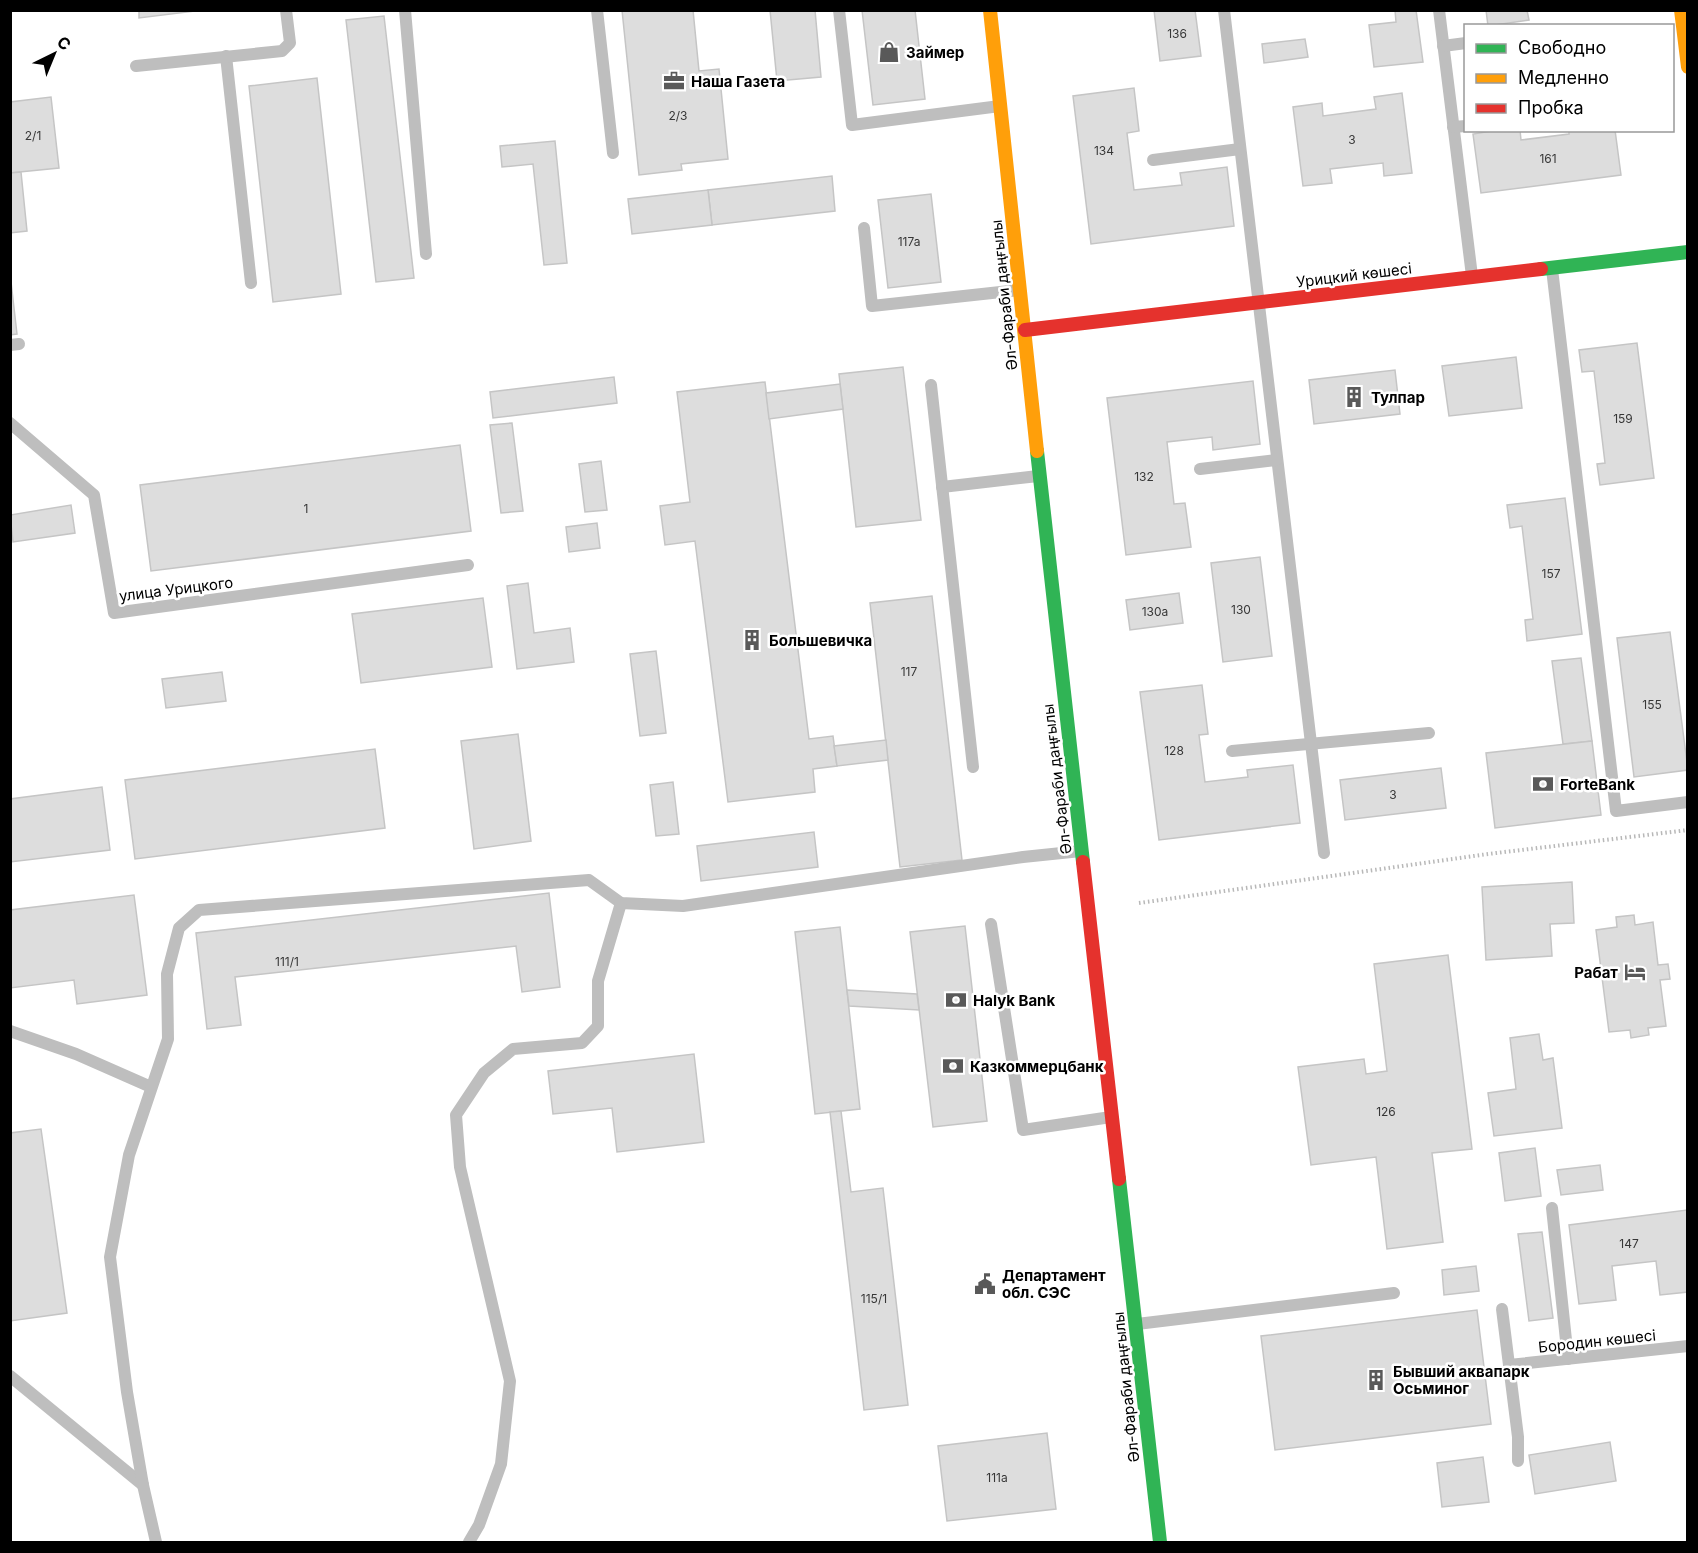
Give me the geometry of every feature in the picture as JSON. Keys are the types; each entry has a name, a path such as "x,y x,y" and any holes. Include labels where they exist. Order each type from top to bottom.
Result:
{"main road":[{"name":"Әл-Фараби даңғылы","path":"990,10 1039,476 1160,1542"},
{"path":"1681,10 1688,67"},
{"name":"Урицкий көшесі","path":"1025,330 1688,252"}],"lane":[{"path":"136,66 282,51 290,43 286,10"},
{"path":"405,10 426,254"},
{"path":"597,10 613,153"},
{"path":"839,10 852,125 1000,106"},
{"path":"1224,10 1324,853"},
{"path":"1439,10 1443,46 1459,126 1472,278"},
{"path":"1443,46 1464,43"},
{"path":"226,56 251,283"},
{"path":"1153,160 1240,149"},
{"path":"864,228 872,306 1020,290"},
{"path":"1552,268 1616,811 1688,802"},
{"path":"931,385 973,767"},
{"name":"улица Урицкого","path":"10,423 94,495 114,613 468,565"},
{"path":"1200,469 1276,460"},
{"path":"942,487 1039,476"},
{"path":"1232,751 1429,733"},
{"path":"156,1542 143,1485 127,1392 111,1257 129,1155 168,1039 167,974 179,927 199,910 589,880 621,903 683,906 1082,850"},
{"path":"468,1542 479,1526 501,1464 510,1381 460,1167 456,1115 484,1073 513,1049 582,1043 598,1026 598,981 621,903"},
{"path":"991,924 1023,1130 1113,1116"},
{"path":"10,1031 76,1054 151,1087"},
{"path":"1552,1208 1569,1359"},
{"path":"1136,1325 1394,1293"},
{"path":"1502,1309 1518,1437 1518,1461"},
{"name":"Бородин көшесі","path":"1509,1365 1688,1346"},
{"path":"10,1376 143,1485"}],"path":[{"path":"1138,903 1488,854 1688,830"}],"building":[{"path":"139,10 203,10 139,18"},
{"path":"622,10 693,10 699,71 719,69 728,159 681,164 682,170 639,175"},
{"path":"770,10 815,10 821,77 777,81"},
{"path":"862,10 915,10 925,99 873,105"},
{"path":"1154,10 1195,10 1201,56 1160,61"},
{"path":"1395,10 1416,10 1423,62 1374,67 1369,25 1396,22"},
{"path":"1486,10 1527,10 1529,20 1488,24"},
{"path":"384,16 414,278 376,282 346,20"},
{"path":"1305,39 1308,57 1264,63 1262,44"},
{"path":"317,78 341,294 273,302 249,86"},
{"path":"1134,88 1139,131 1127,133 1134,190 1182,185 1180,173 1227,167 1234,226 1091,244 1073,96"},
{"path":"1402,93 1412,173 1384,176 1383,163 1330,169 1332,183 1303,186 1293,107 1322,103 1323,116 1376,109 1374,97"},
{"path":"51,97 59,168 10,173 10,102"},
{"path":"1520,132 1521,140 1569,134 1569,132 1615,132 1621,175 1481,193 1473,134"},
{"path":"555,141 567,263 544,265 533,164 502,167 500,146"},
{"path":"21,172 27,231 10,233 10,173"},
{"path":"832,176 835,211 712,225 708,190"},
{"path":"708,190 712,225 632,234 628,199"},
{"path":"931,194 941,282 888,288 878,200"},
{"path":"10,273 17,334 10,335"},
{"path":"1637,343 1654,478 1600,485 1597,464 1605,463 1594,371 1582,372 1579,350"},
{"path":"1516,357 1522,408 1449,416 1442,366"},
{"path":"903,367 921,520 856,527 839,374"},
{"name":"Тулпар","path":"1395,370 1400,414 1314,424 1309,380"},
{"path":"614,377 617,403 493,418 490,392"},
{"path":"1253,381 1260,444 1213,450 1212,437 1167,442 1174,504 1185,503 1191,547 1126,555 1107,398"},
{"name":"Большевичка","path":"765,382 809,739 833,736 837,766 813,769 815,792 728,802 695,541 665,545 660,506 690,502 677,392"},
{"path":"840,384 843,409 769,419 766,393"},
{"path":"512,423 523,511 501,513 490,425"},
{"path":"460,445 471,531 151,571 140,485"},
{"path":"601,461 607,510 585,512 579,464"},
{"path":"1565,498 1582,634 1527,641 1525,620 1533,619 1522,526 1510,528 1507,505"},
{"path":"71,505 75,533 13,542 10,515"},
{"path":"597,523 600,548 569,552 566,527"},
{"path":"1260,557 1272,656 1223,662 1211,563"},
{"path":"528,583 534,633 570,628 574,662 517,669 507,586"},
{"path":"1179,593 1183,623 1130,630 1126,600"},
{"path":"932,596 962,860 900,867 870,603"},
{"path":"483,598 492,667 361,683 352,614"},
{"path":"1670,632 1688,770 1634,777 1617,638"},
{"path":"656,651 666,733 640,736 630,654"},
{"path":"1581,658 1592,741 1563,744 1552,661"},
{"path":"222,672 226,701 166,708 162,679"},
{"path":"1202,685 1208,734 1199,735 1205,782 1248,777 1247,770 1293,765 1300,823 1159,840 1140,692"},
{"path":"518,734 531,841 474,849 461,741"},
{"path":"886,740 888,760 837,766 834,746"},
{"name":"ForteBank","path":"1592,741 1601,815 1495,828 1486,753"},
{"path":"375,749 385,828 135,859 125,780"},
{"path":"1441,768 1446,808 1345,820 1340,780"},
{"path":"673,782 679,834 656,836 650,785"},
{"path":"102,787 110,850 10,862 10,799"},
{"path":"814,832 818,867 701,881 697,846"},
{"path":"1572,882 1574,923 1550,924 1552,956 1486,960 1482,887"},
{"path":"549,893 560,987 522,992 516,946 235,977 241,1025 207,1029 196,933"},
{"path":"134,895 147,995 77,1004 74,980 10,988 10,910"},
{"name":"Рабат","path":"1634,915 1635,925 1653,922 1658,965 1668,964 1670,979 1660,980 1666,1026 1648,1028 1649,1035 1631,1038 1630,1030 1609,1032 1596,930 1617,927 1616,917"},
{"name":"Казкоммерцбанк","path":"965,926 987,1121 933,1127 910,932"},
{"path":"840,927 860,1109 815,1114 795,932"},
{"path":"1448,955 1472,1149 1432,1153 1443,1242 1387,1249 1376,1157 1311,1165 1298,1067 1364,1059 1366,1074 1387,1071 1374,964"},
{"path":"847,990 917,994 919,1010 849,1006"},
{"path":"1539,1034 1543,1060 1553,1058 1562,1128 1494,1136 1488,1093 1516,1089 1510,1038"},
{"path":"694,1054 704,1142 617,1152 612,1108 553,1114 548,1071"},
{"path":"841,1111 851,1192 883,1188 908,1405 864,1410 830,1112"},
{"path":"41,1129 67,1313 10,1321 10,1133"},
{"path":"1535,1148 1541,1196 1505,1201 1499,1153"},
{"path":"1600,1165 1603,1190 1561,1195 1557,1170"},
{"path":"1687,1210 1688,1292 1660,1295 1656,1261 1612,1266 1616,1300 1579,1304 1569,1225"},
{"path":"1542,1232 1553,1318 1529,1321 1518,1234"},
{"path":"1476,1266 1479,1291 1444,1295 1442,1270"},
{"name":"Бывший аквапарк Осьминог","path":"1477,1310 1491,1424 1275,1450 1261,1336"},
{"path":"1047,1433 1056,1509 947,1521 938,1446"},
{"path":"1610,1442 1616,1481 1535,1494 1529,1455"},
{"path":"1483,1457 1489,1502 1442,1507 1437,1463"}],"traffic: fast":[{"path":"1541,269 1688,252"},
{"path":"1037,451 1083,862"},
{"path":"1119,1179 1160,1542"}],"traffic: slow":[{"path":"990,10 1037,451"},
{"path":"1681,10 1688,67"}],"traffic: jam":[{"path":"1025,330 1541,269"},
{"path":"1083,862 1119,1179"}],"place":[{"name":"Займер","path":"889,52"},
{"name":"Наша Газета","path":"674,81"},
{"name":"Тулпар","path":"1354,397"},
{"name":"Большевичка","path":"752,640"},
{"name":"ForteBank","path":"1543,784"},
{"name":"Рабат","path":"1635,972"},
{"name":"Halyk Bank","path":"956,1000"},
{"name":"Казкоммерцбанк","path":"953,1066"},
{"name":"Департамент обл. СЭС","path":"985,1284"},
{"name":"Бывший аквапарк Осьминог","path":"1376,1380"}]}
